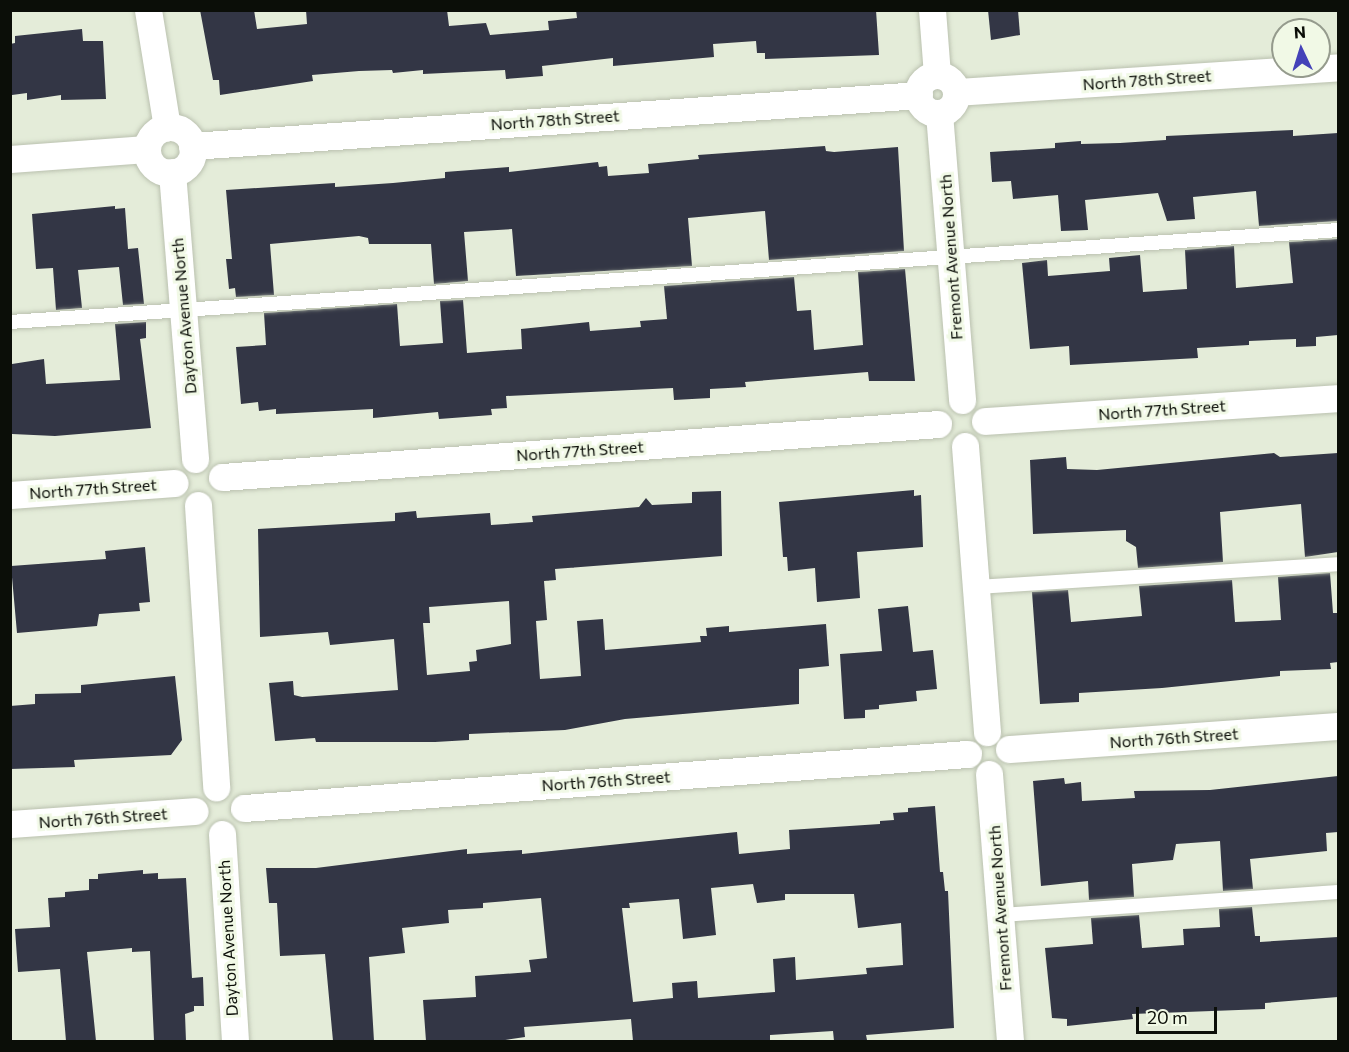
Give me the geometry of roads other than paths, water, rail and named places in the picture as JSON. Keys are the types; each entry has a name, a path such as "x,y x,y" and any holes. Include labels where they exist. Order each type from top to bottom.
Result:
{"street":[{"path":"148,10 167,127"},
{"path":"932,10 946,84 954,104 939,113 927,110 918,95 925,80 946,84"},
{"name":"North 78th Street","path":"946,84 1338,67"},
{"name":"North 78th Street","path":"192,146 918,95"},
{"name":"Fremont Avenue North","path":"939,113 962,400"},
{"path":"167,127 185,132 192,146 189,161 172,172 155,167 147,149 151,136 167,127"},
{"path":"10,159 147,149"},
{"name":"Dayton Avenue North","path":"172,172 195,459"},
{"name":"North 77th Street","path":"985,421 1338,398"},
{"path":"962,400 979,408 985,421 981,436 965,446 948,442 938,424 944,408 962,400"},
{"name":"North 77th Street","path":"222,477 938,424"},
{"path":"965,446 987,732"},
{"path":"195,459 213,464 222,477 215,499 198,505 181,498 175,483 179,469 195,459"},
{"name":"North 77th Street","path":"10,495 175,483"},
{"path":"198,505 216,787"},
{"name":"North 76th Street","path":"1009,749 1338,726"},
{"path":"987,732 1000,735 1009,749 1005,766 989,774 974,768 968,754 974,738 987,732"},
{"name":"North 76th Street","path":"244,808 968,754"},
{"name":"Fremont Avenue North","path":"989,774 1010,1041"},
{"path":"216,787 235,793 244,808 236,827 222,834 207,831 195,811 200,796 216,787"},
{"name":"North 76th Street","path":"10,824 195,811"},
{"name":"Dayton Avenue North","path":"222,834 235,1041"}],"lane":[{"path":"10,322 1338,230"},
{"path":"975,587 1338,564"},
{"path":"1001,915 1338,892"}]}
